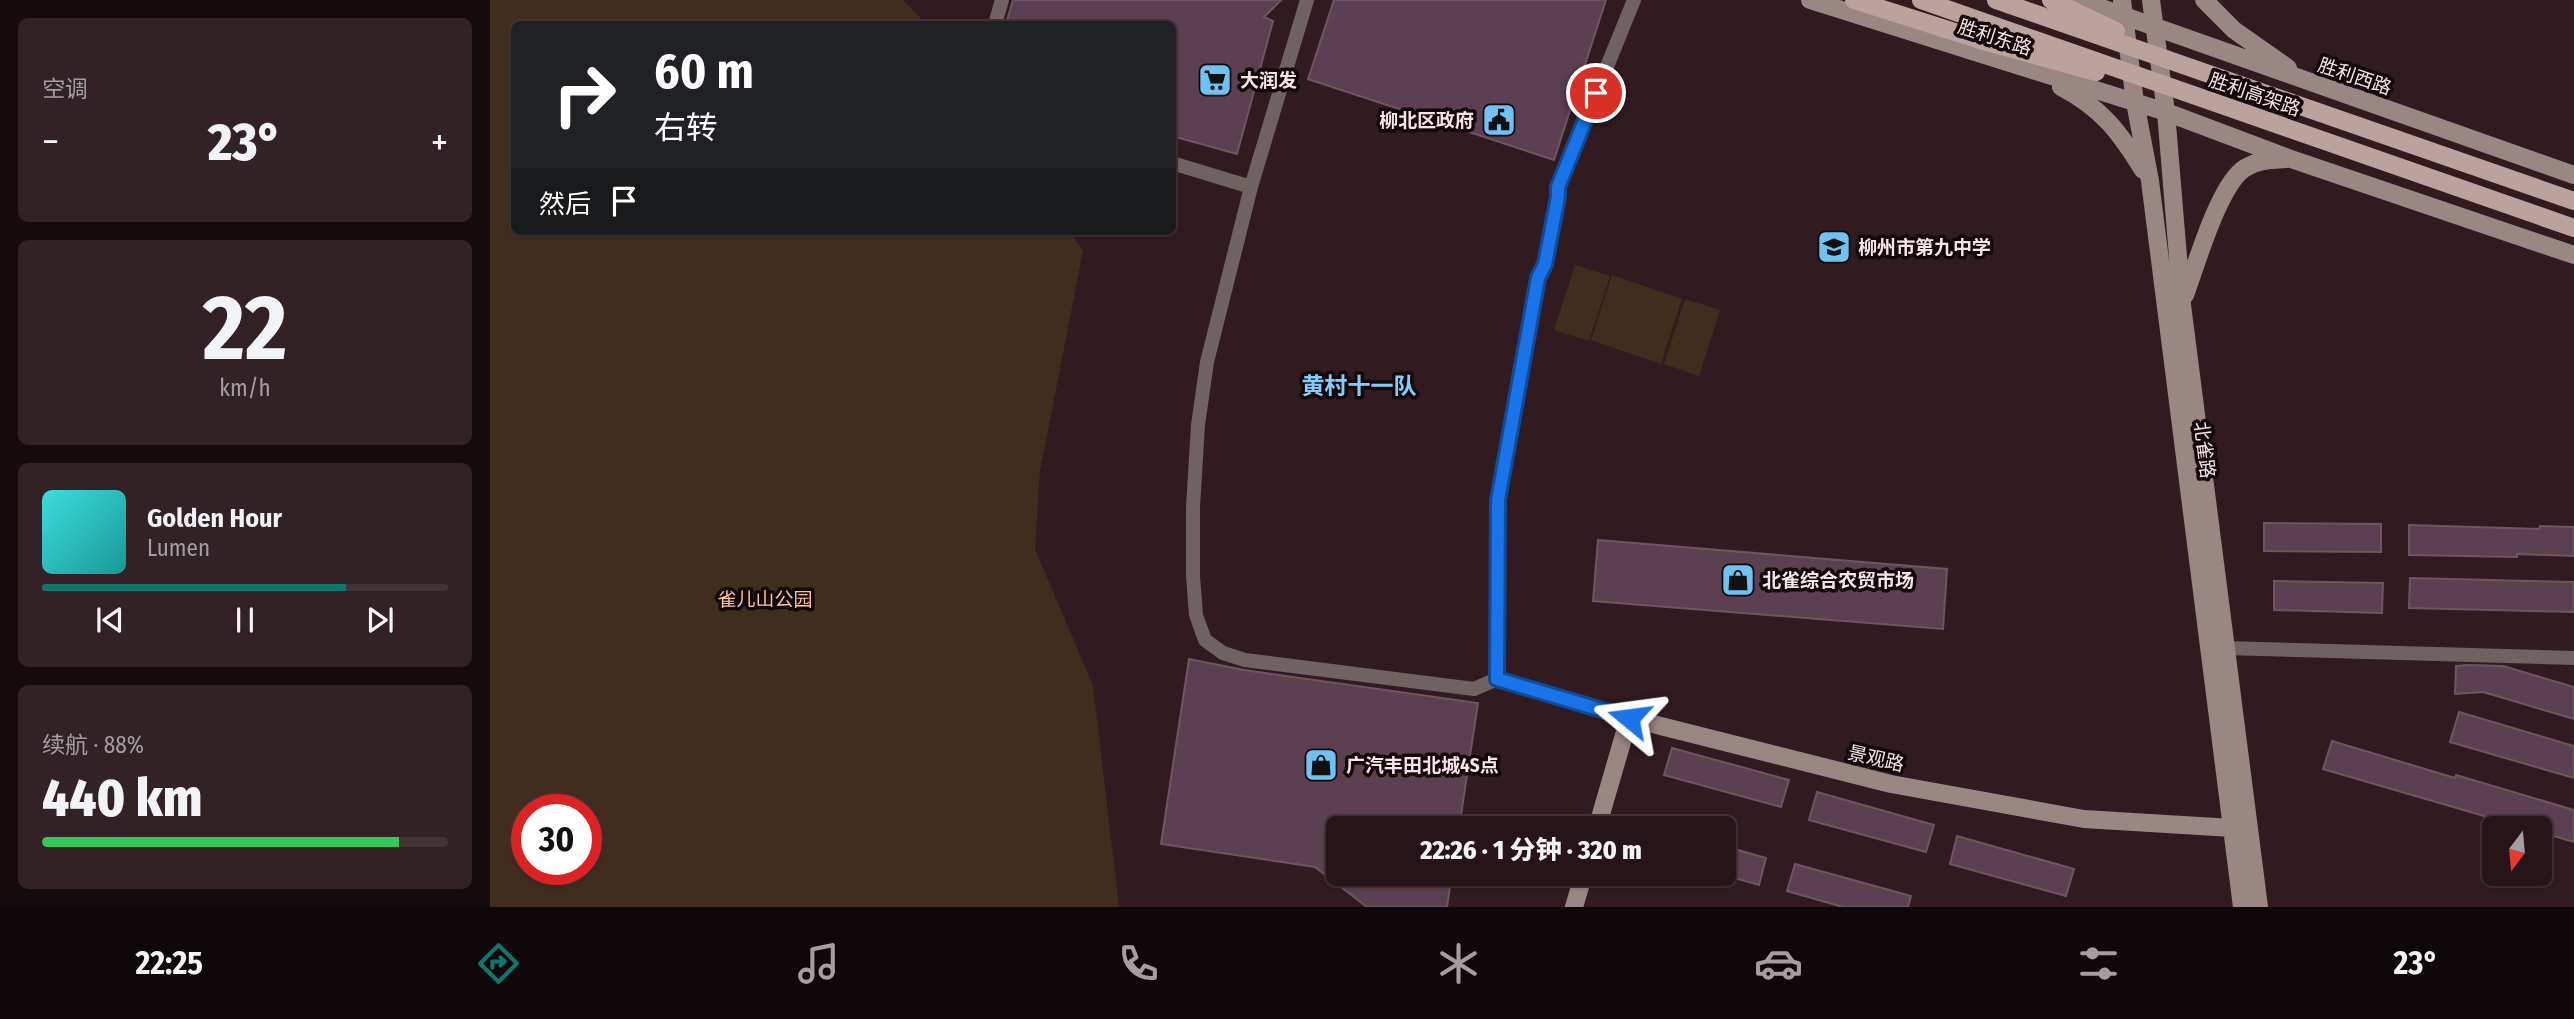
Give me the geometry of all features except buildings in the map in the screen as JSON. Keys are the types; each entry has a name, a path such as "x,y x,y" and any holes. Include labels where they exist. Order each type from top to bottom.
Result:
{"main road":[{"path":"1854,0 2030,54 2185,92"},
{"name":"胜利高架路","path":"1921,0 2574,228"},
{"name":"胜利高架路","path":"1996,0 2574,201"},
{"path":"2051,0 2192,68"}],"street":[{"path":"996,21 1002,0"},
{"path":"1307,0 1251,187 1207,362 1198,425 1193,507 1196,615 1205,640 1223,653 1245,660 1474,689 1497,679 1629,718 1600,816"},
{"path":"1497,679 1498,500 1538,278 1545,264 1558,187 1634,0"},
{"name":"胜利东路","path":"1810,0 2166,112"},
{"path":"2079,0 2122,8"},
{"name":"北雀路","path":"2151,0 2166,112 2182,305 2259,907"},
{"path":"2204,0 2234,30 2305,80"},
{"name":"胜利西路","path":"2122,8 2154,28 2574,175"},
{"name":"北雀路","path":"2122,8 2135,102 2150,181 2242,907"},
{"path":"2027,70 2079,96 2112,124 2150,181"},
{"path":"2166,112 2291,159 2574,255"},
{"path":"2182,305 2209,227 2225,191 2241,170 2258,161 2291,159"},
{"path":"1176,164 1251,187"},
{"path":"2224,648 2574,658"},
{"name":"景观路","path":"1629,718 1891,784 2084,819 2232,828"},
{"path":"1574,907 1580,886"}],"green space":[{"name":"雀儿山公园","path":"490,0 903,0 923,21 511,21 511,235 1073,235 1083,251 1040,471 1035,549 1093,686 1119,907 490,907"},
{"path":"1575,265 1610,276 1589,341 1554,330"},
{"path":"1612,275 1682,299 1661,364 1591,340"},
{"path":"1685,299 1720,310 1699,376 1664,364"}],"place":[{"name":"大润发","path":"1215,80"},
{"name":"柳北区政府","path":"1499,120"},
{"name":"柳州市第九中学","path":"1834,247"},
{"name":"北雀综合农贸市场","path":"1738,580"},
{"name":"广汽丰田北城4S点","path":"1321,765"}],"district":[{"name":"黄村十一队","path":"1359,386"}],"route":[{"path":"1596,93 1558,187 1545,264 1538,278 1498,500 1497,679 1629,718"}]}
